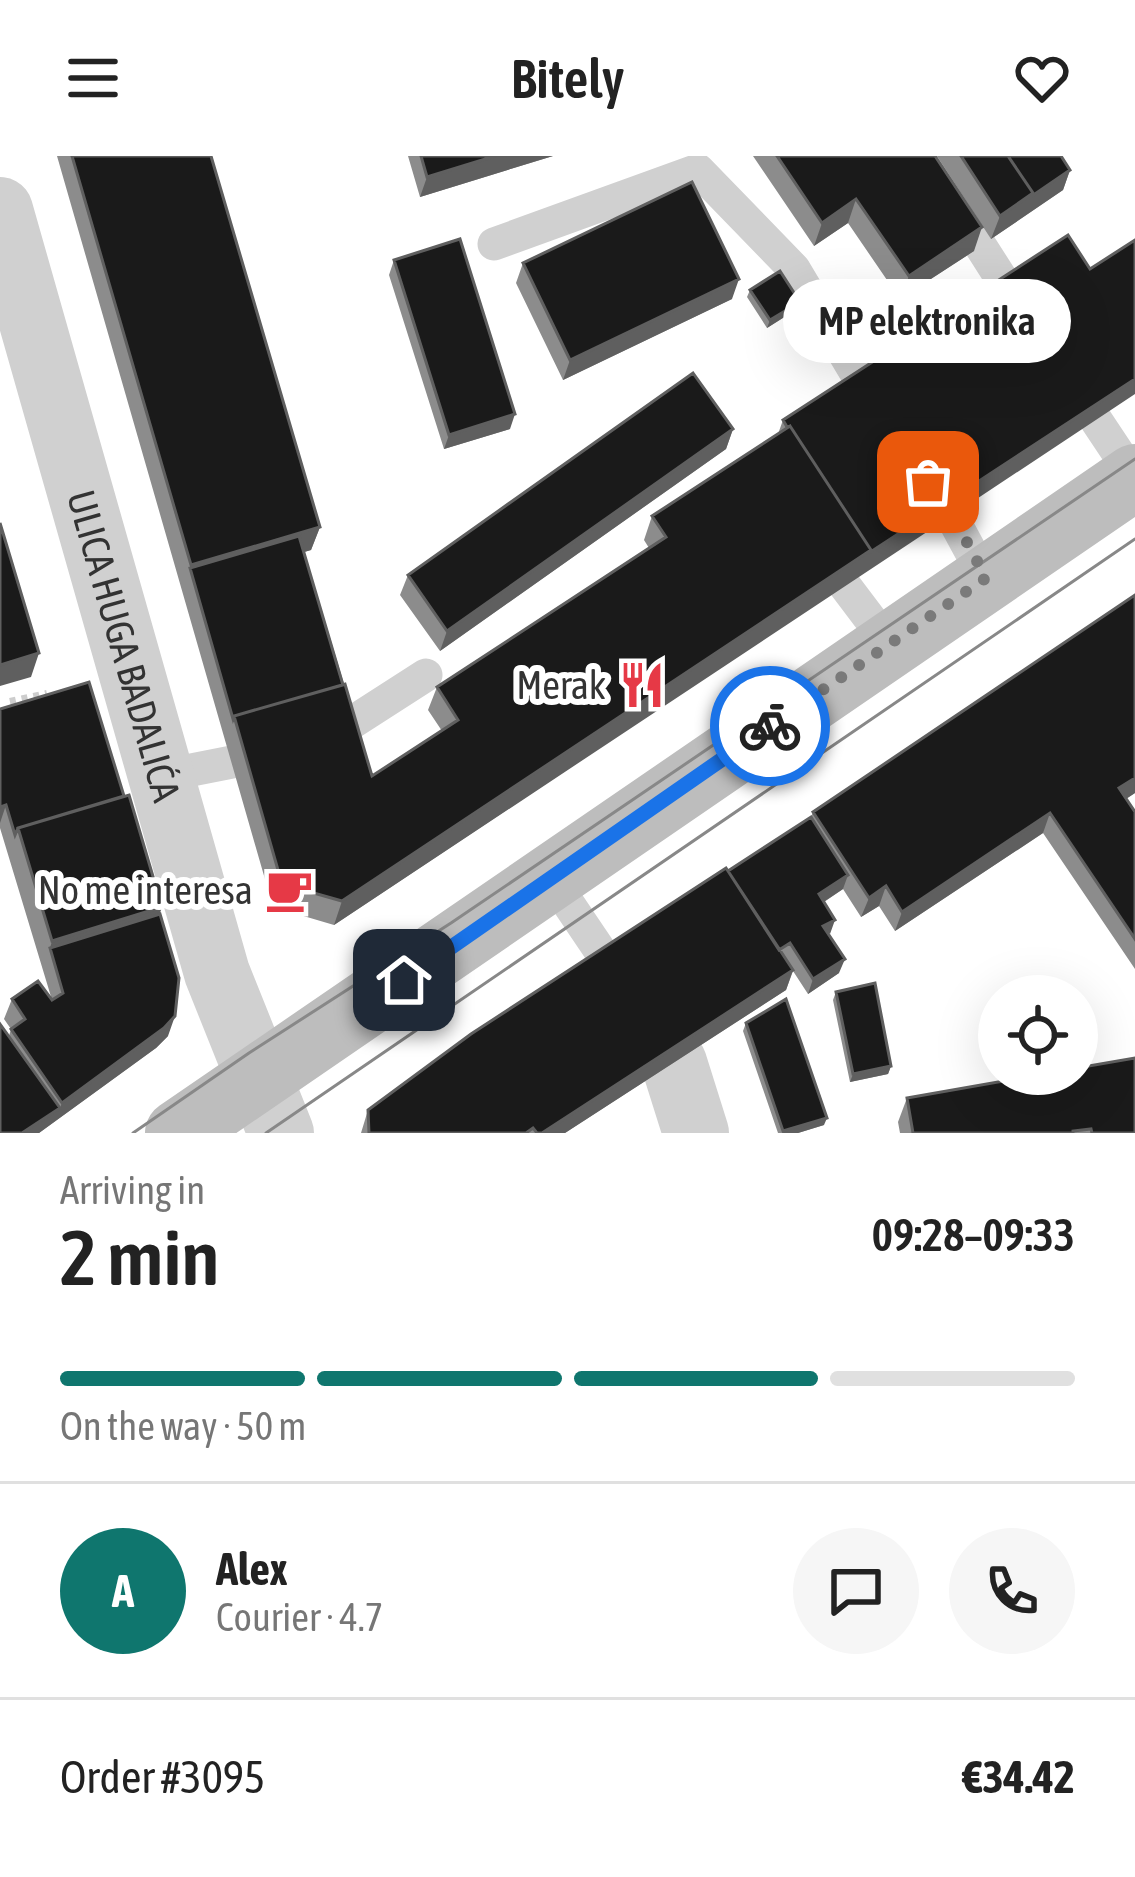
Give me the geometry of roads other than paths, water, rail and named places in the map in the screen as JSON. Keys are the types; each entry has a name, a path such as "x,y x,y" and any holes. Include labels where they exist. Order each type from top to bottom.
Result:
{"street":[{"name":"ULICA HUGA BADALIĆA","path":"3,236 227,1004 270,1106"},
{"path":"178,1133 270,1106 551,878 1134,477"},
{"path":"674,1063 696,1133"}],"lane":[{"path":"923,156 1008,289"},
{"path":"494,244 698,170 794,269 860,385 952,514 986,578"},
{"path":"1096,420 1134,477"},
{"path":"809,536 889,644"},
{"path":"342,729 426,675"},
{"path":"161,776 232,762"},
{"path":"551,878 607,961"}],"tram line":[{"path":"133,1133 1135,459"},
{"path":"266,1133 1135,539"}],"place":[{"name":"MP elektronika","path":"928,482"},
{"name":"Merak","path":"642,685"},
{"name":"No me interesa","path":"289,890"}]}
